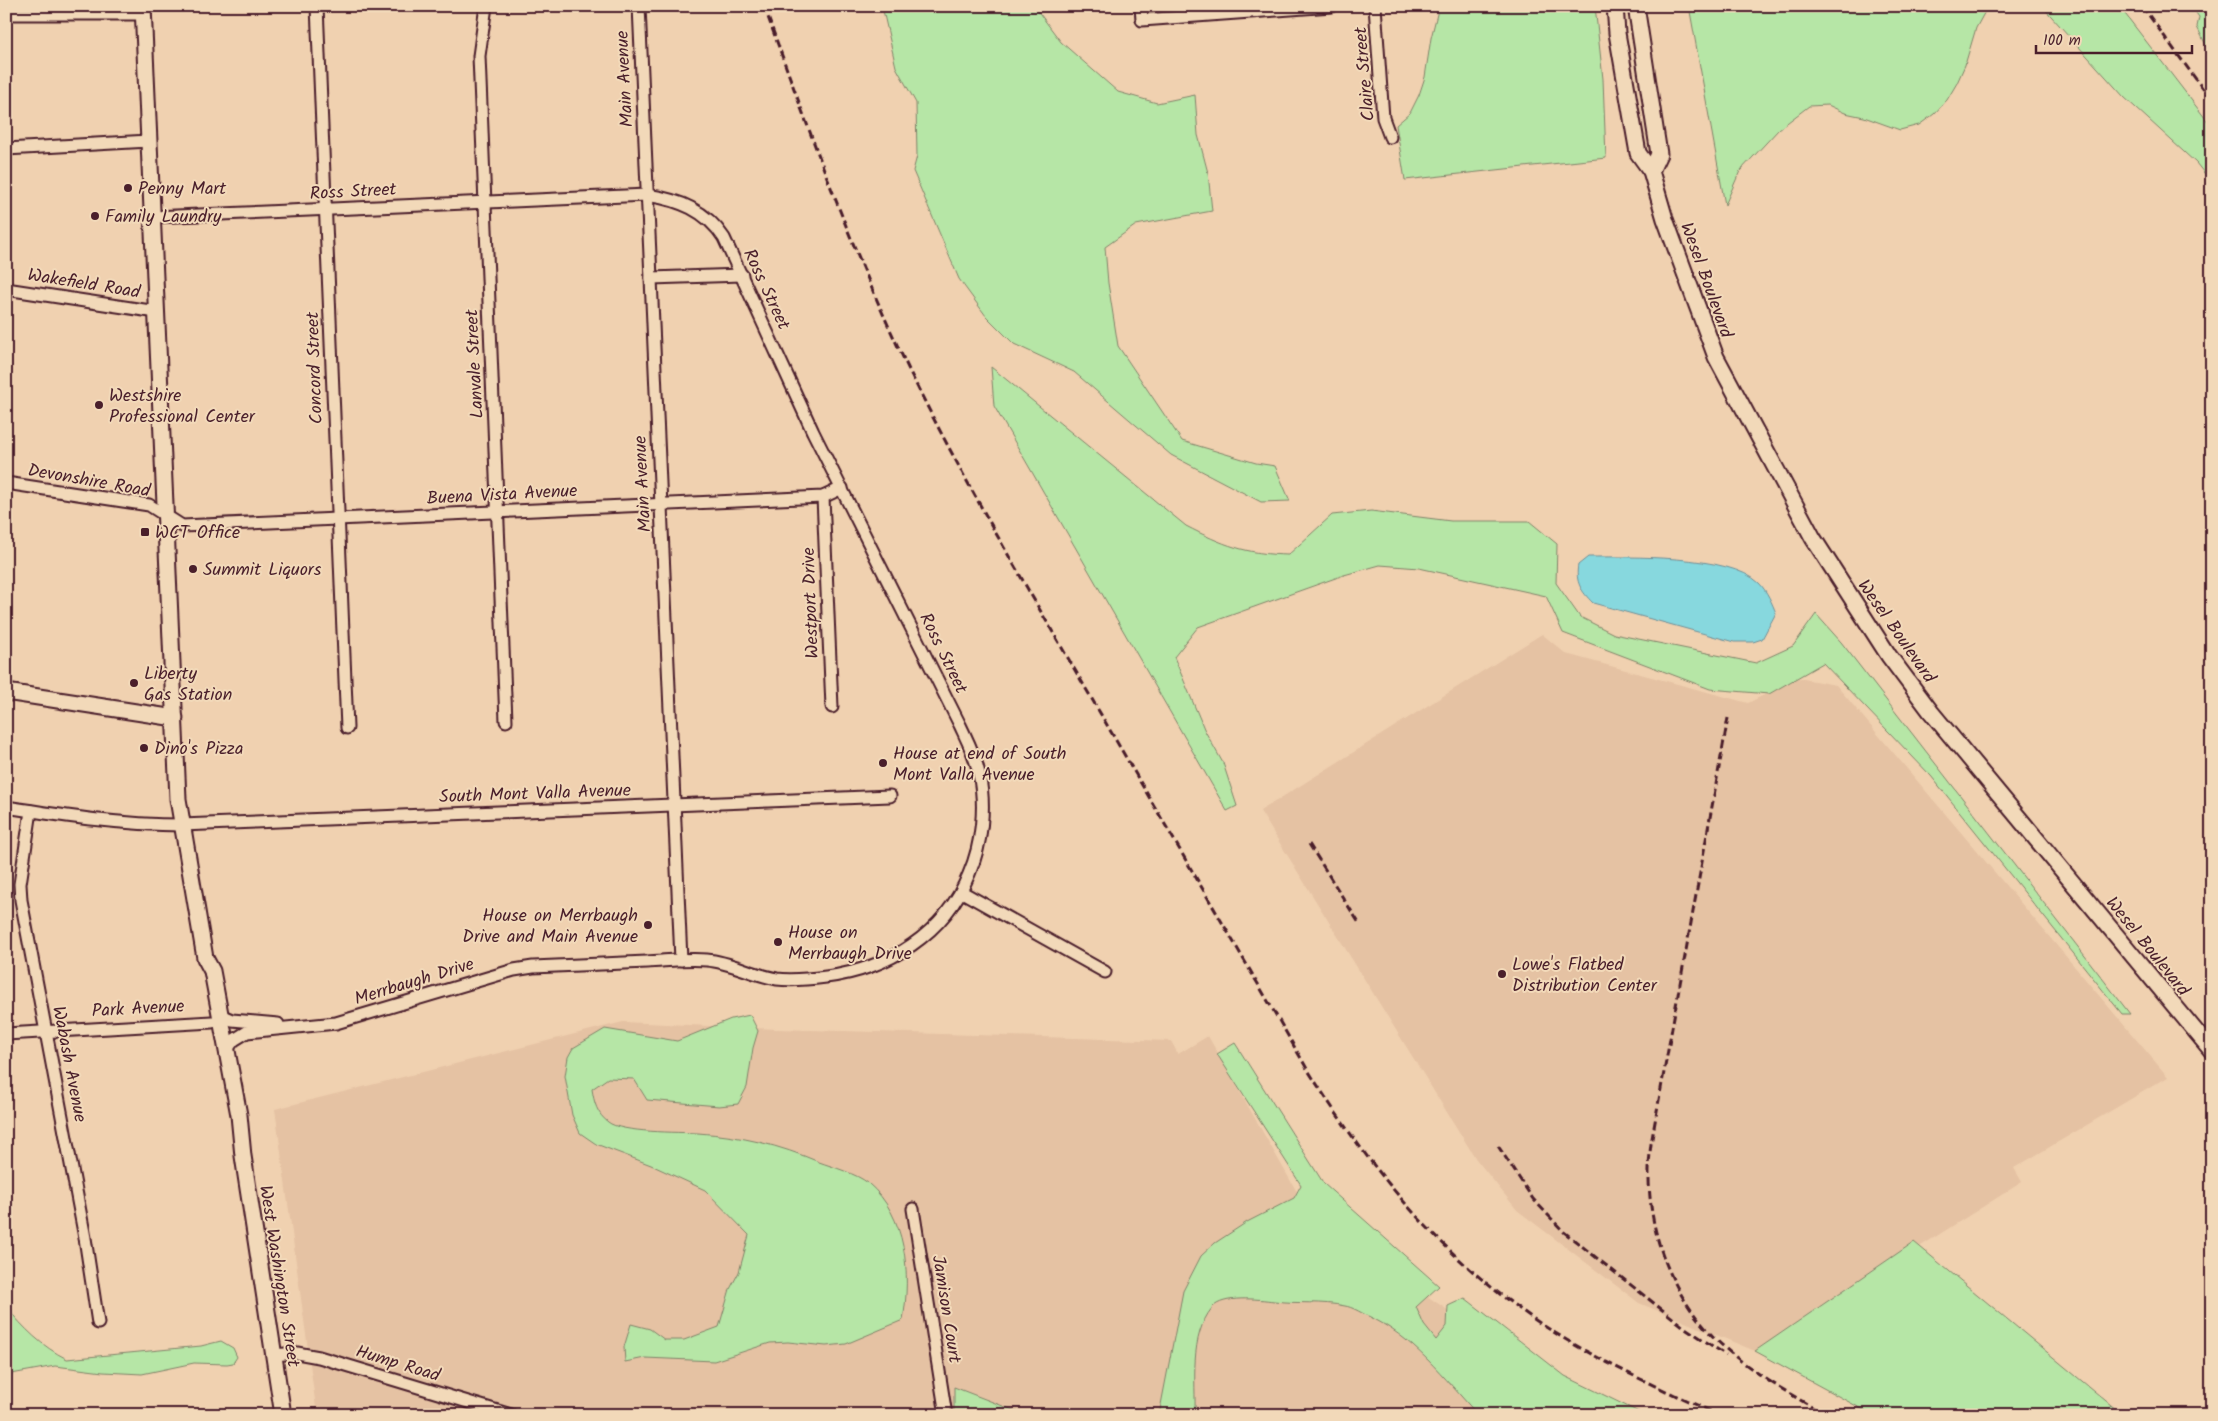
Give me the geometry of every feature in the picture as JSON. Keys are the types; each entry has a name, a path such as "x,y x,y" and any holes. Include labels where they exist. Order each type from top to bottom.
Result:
{"street":[{"name":"Concord Street","path":"317,6 347,728"},
{"name":"Lanvale Street","path":"486,6 479,56 506,721"},
{"name":"Main Avenue","path":"638,6 681,960"},
{"path":"1141,6 1142,20 1332,6"},
{"name":"Claire Street","path":"1375,6 1383,118 1390,137"},
{"name":"Wesel Boulevard","path":"1616,6 1617,33 1638,153 1651,171 1665,219 1716,356 1813,538 1888,656 1931,712 2212,1051"},
{"path":"1636,6 1659,154 1651,171"},
{"path":"6,14 144,10"},
{"name":"West Washington Street","path":"144,10 178,799 206,958 212,971 216,1019 229,1115 241,1142"},
{"path":"6,149 149,140"},
{"name":"Ross Street","path":"153,217 647,195 682,202 707,218 717,227 724,238 813,432 960,725 979,773 982,800 981,830 974,862 962,892"},
{"path":"650,278 742,275"},
{"name":"Wakefield Road","path":"6,289 157,312"},
{"name":"Devonshire Road","path":"6,484 149,505 165,515"},
{"name":"Buena Vista Avenue","path":"165,515 182,526 823,497 842,488"},
{"name":"Westport Drive","path":"823,497 832,707"},
{"path":"6,692 175,718"},
{"name":"South Mont Valla Avenue","path":"6,807 152,825 182,825 890,796"},
{"name":"Wabash Avenue","path":"31,811 20,884 21,900 85,1238 98,1323"},
{"path":"962,892 1105,972"},
{"name":"Merrbaugh Drive","path":"227,1049 234,1040 247,1032 336,1023 514,970 707,960 778,979 815,978 862,970 901,953 918,941 935,926 962,892"},
{"name":"West Washington Street","path":"216,1019 227,1049 239,1115 241,1142 283,1415"},
{"name":"Merrbaugh Drive","path":"216,1019 262,1021 292,1027"},
{"name":"Park Avenue","path":"6,1034 216,1019"},
{"name":"Jamison Court","path":"913,1209 946,1415"},
{"name":"Hump Road","path":"273,1355 297,1354 319,1357 511,1415"}],"shaded area":[{"path":"1542,634 1566,654 1748,703 1798,678 1836,685 2168,1077 2014,1168 2022,1182 1755,1351 1639,1303 1517,1210 1476,1159 1260,811"},
{"path":"623,1022 778,1029 1171,1041 1178,1054 1208,1036 1313,1220 1605,1415 317,1415 275,1109"}],"green space":[{"path":"882,6 1034,6 1061,42 1118,92 1157,103 1195,95 1198,135 1208,173 1212,211 1136,225 1105,247 1108,283 1118,346 1182,441 1256,463 1275,466 1290,501 1261,502 1171,455 1074,372 1014,344 986,316 959,279 913,171 917,156 916,103 896,67"},
{"path":"1439,6 1595,6 1603,79 1606,158 1405,180 1396,125 1410,113 1419,95 1425,77 1431,38"},
{"path":"1689,6 1988,6 1976,28 1965,65 1957,83 1947,100 1934,114 1919,125 1900,130 1864,117 1845,113 1828,105 1809,106 1779,129 1740,171 1725,205"},
{"path":"2042,6 2119,6 2212,127 2212,183 2196,163 2124,97"},
{"path":"2191,6 2212,6 2212,44 2207,47 2197,27 2199,17"},
{"path":"991,367 1186,526 1235,547 1260,553 1288,555 1332,515 1371,511 1451,521 1529,521 1557,544 1556,583 1580,617 1614,634 1756,663 1793,646 1816,614 1841,642 2130,1014 2122,1014 1931,776 1823,663 1769,694 1710,689 1563,633 1546,596 1419,568 1380,565 1344,575 1198,627 1174,657 1205,731 1223,763 1237,806 1227,811 994,406"},
{"path":"750,1015 758,1031 753,1048 747,1087 738,1104 719,1106 647,1100 634,1079 608,1078 592,1089 599,1111 608,1122 625,1128 714,1134 775,1146 845,1171 868,1183 881,1196 891,1212 903,1247 906,1265 906,1284 903,1320 846,1344 826,1346 788,1342 770,1343 714,1361 645,1358 625,1362 624,1347 631,1324 650,1329 665,1340 684,1340 719,1327 730,1289 739,1272 749,1235 705,1190 651,1165 596,1144 580,1133 572,1115 565,1076 568,1057 573,1048 605,1029 677,1041 731,1019"},
{"path":"1235,1043 1324,1184 1439,1286 1416,1307 1424,1325 1436,1340 1447,1326 1448,1306 1465,1298 1565,1376 1645,1415 1478,1415 1413,1346 1399,1334 1356,1310 1336,1304 1241,1299 1224,1301 1217,1304 1205,1319 1200,1332 1195,1359 1195,1415 1159,1415 1183,1291 1201,1256 1215,1243 1247,1222 1294,1198 1301,1185 1217,1054"},
{"path":"1914,1242 2123,1415 1873,1415 1755,1351"},
{"path":"6,1307 34,1336 67,1359 201,1346 221,1341 233,1348 237,1357 233,1363 194,1363 142,1374 103,1372 55,1366 6,1375"},
{"path":"954,1387 1026,1415 954,1415"}],"water":[{"path":"1588,557 1678,559 1725,567 1745,574 1759,583 1767,593 1776,613 1762,639 1753,642 1734,642 1593,603 1582,590 1577,576 1578,565"}],"railway":[{"path":"764,6 851,238 890,329 932,415 1043,615 1306,1067 1333,1108 1361,1148 1421,1221 1454,1255 1490,1286 1570,1342 1606,1362 1719,1415"},
{"path":"2142,6 2212,101"},
{"path":"1728,718 1651,1144 1650,1200 1655,1228 1663,1255 1674,1281 1688,1305 1704,1327 1724,1347 1773,1384"},
{"path":"1309,844 1359,923"},
{"path":"1498,1146 1533,1199 1564,1232 1684,1327 1726,1355"},
{"path":"1769,1381 1825,1415"}],"place":[{"name":"Penny Mart","path":"128,188"},
{"name":"Family Laundry","path":"95,216"},
{"name":"Westshire Professional Center","path":"99,405"},
{"name":"WCT Office","path":"145,532"},
{"name":"Summit Liquors","path":"193,569"},
{"name":"Liberty Gas Station","path":"134,683"},
{"name":"Dino's Pizza","path":"144,748"},
{"name":"House at end of South Mont Valla Avenue","path":"883,763"},
{"name":"House on Merrbaugh Drive and Main Avenue","path":"648,925"},
{"name":"House on Merrbaugh Drive","path":"778,942"},
{"name":"Lowe's Flatbed Distribution Center","path":"1502,974"}]}
